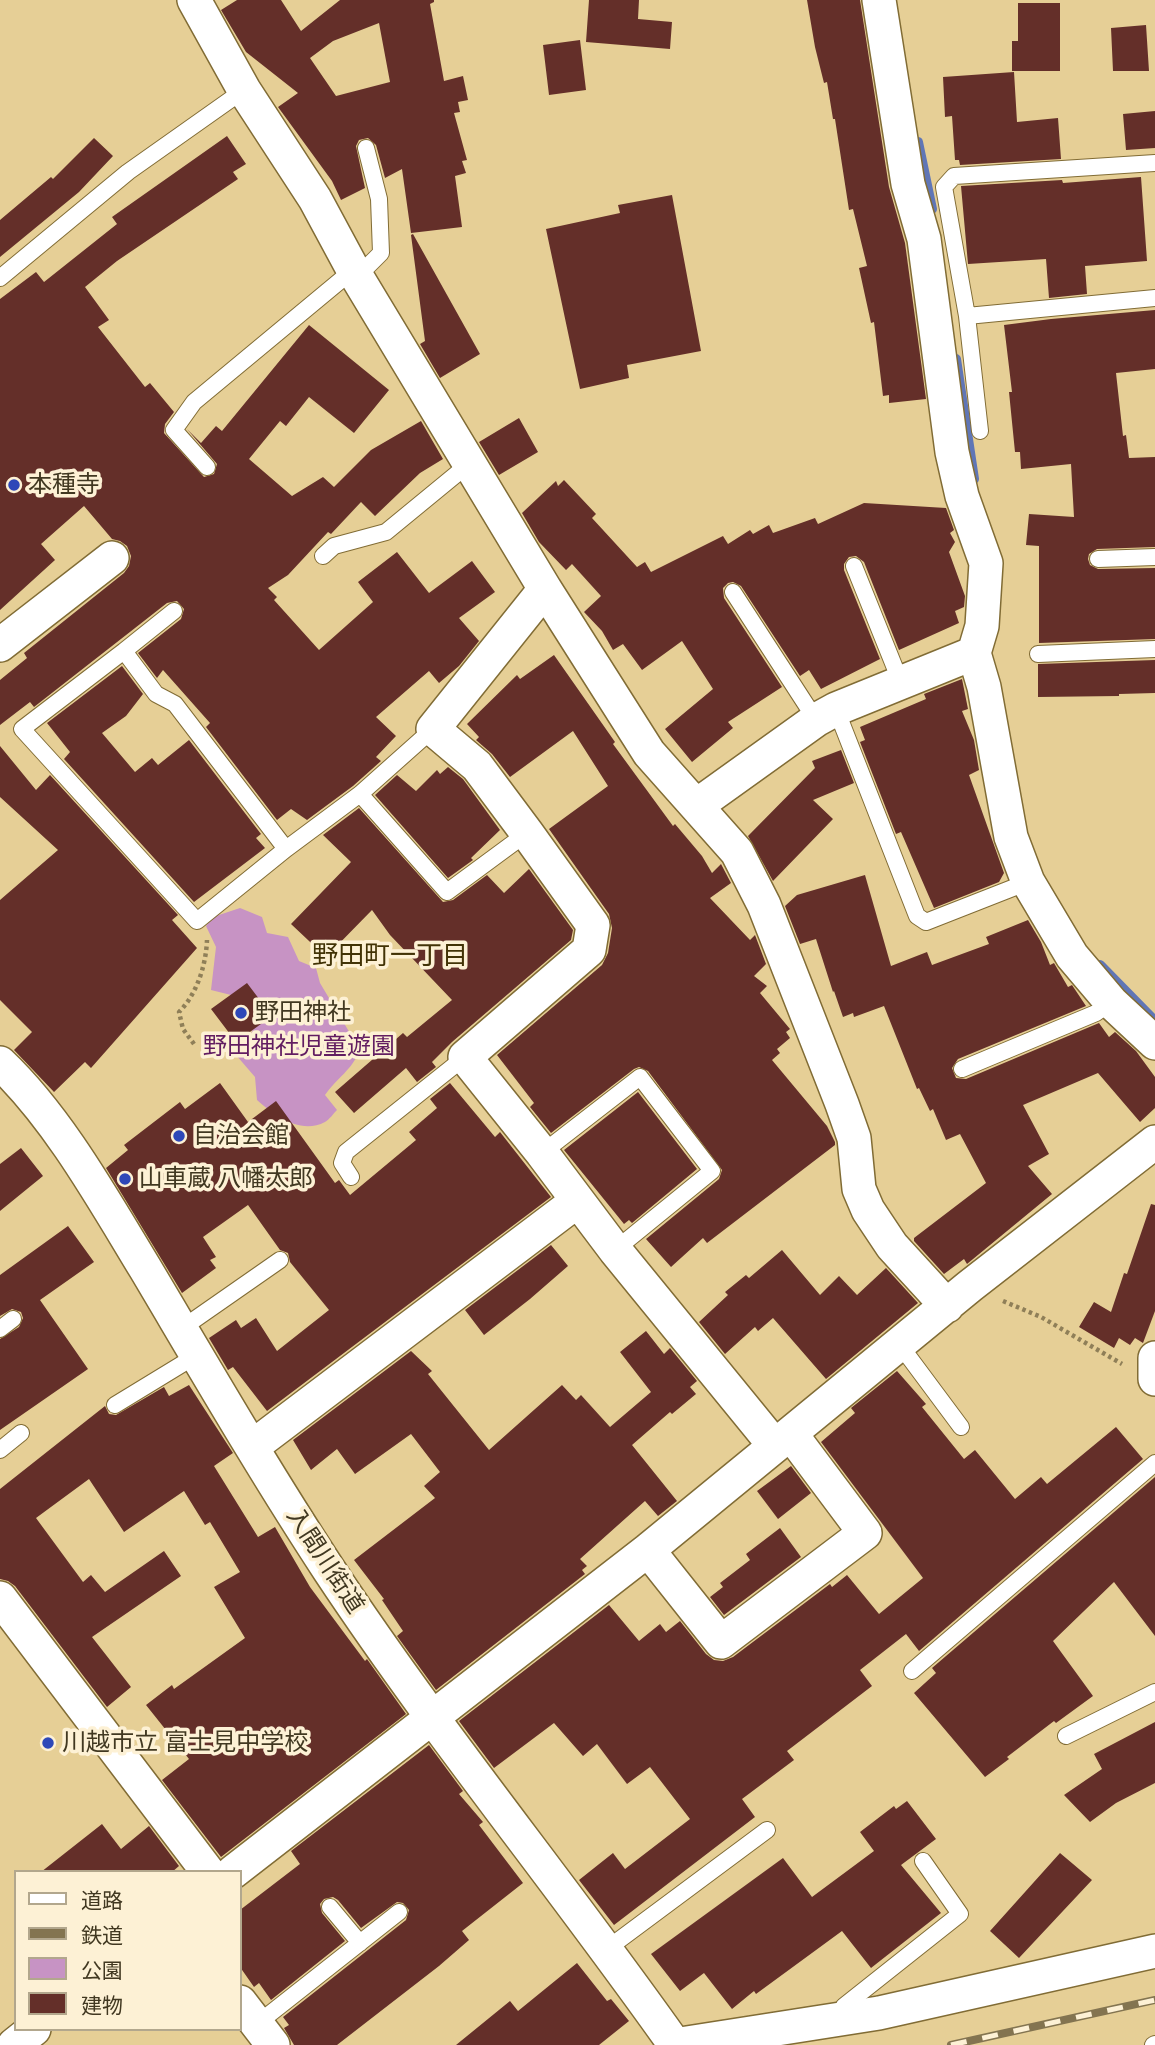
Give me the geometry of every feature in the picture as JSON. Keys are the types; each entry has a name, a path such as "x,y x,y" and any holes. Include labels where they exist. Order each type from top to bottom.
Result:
{"street":[{"path":"194,0 244,90 315,199 355,274 545,589 649,753 737,852 764,905 842,1104 854,1138 859,1189 868,1210 892,1245 958,1296"},
{"path":"879,0 908,184 924,239 952,452 962,496 986,562 982,626 974,653 984,687 1011,837 1028,882 1072,956 1111,1002 1155,1043"},
{"path":"0,645 112,558"},
{"path":"545,589 433,729 477,766 593,925 589,950 465,1057 542,1153 615,1251 865,1533 721,1642 648,1550"},
{"path":"695,806 826,715 974,653"},
{"name":"入間川街道","path":"6,1079 86,1170 251,1447 330,1570 431,1717 607,1949 675,2045"},
{"path":"236,1870 648,1550 958,1296 1155,1142"},
{"path":"251,1447 576,1202"},
{"path":"0,1598 206,1870"},
{"path":"675,2045 879,2013 1155,1951"},
{"path":"14,2045 32,2031"}],"lane":[{"path":"0,278 128,172 244,90"},
{"path":"207,467 174,430 194,402 381,253 379,200 366,148"},
{"path":"979,431 967,316 944,187 954,176 1155,163"},
{"path":"967,316 1155,298"},
{"path":"323,556 334,546 386,532 470,463"},
{"path":"1098,559 1155,557"},
{"path":"854,566 901,682"},
{"path":"733,592 826,715 917,916 926,922 1028,882"},
{"path":"174,611 22,729 197,921 360,794 433,729"},
{"path":"1038,654 1155,649"},
{"path":"124,650 156,694 175,705 286,849"},
{"path":"360,794 447,892 527,832"},
{"path":"962,1069 1096,1013 1111,1002"},
{"path":"351,1177 342,1163 346,1152 465,1057"},
{"path":"542,1153 640,1077 712,1171 615,1251"},
{"path":"116,1405 280,1260"},
{"path":"900,1345 961,1427"},
{"path":"0,1450 21,1433"},
{"path":"912,1671 1155,1463"},
{"path":"1066,1736 1155,1692"},
{"path":"607,1949 767,1829"},
{"path":"840,2019 844,2006 960,1914 923,1861"},
{"path":"330,1907 359,1943"},
{"path":"256,2023 399,1912"}],"path":[{"path":"194,1044 183,1029 179,1012 190,1001 206,958 208,939 197,921"},
{"path":"958,1296 1041,1317 1146,1368"}],"green space":[{"name":"野田神社児童遊園","path":"240,908 262,917 267,933 288,937 299,961 316,968 320,983 360,1050 353,1063 325,1095 337,1110 325,1122 297,1125 271,1112 257,1100 255,1077 236,1055 250,1037 256,1020 239,997 211,990 216,947 206,926 213,917"}],"building":[{"path":"237,0 281,0 301,31 340,0 434,0 430,4 444,81 463,76 468,100 458,102 460,112 454,113 467,160 462,161 466,173 455,176 462,227 411,233 402,169 385,178 376,145 368,138 359,140 356,146 365,188 341,200 332,181 278,107 298,93 246,52 221,10","holes":["379,23 390,82 336,96 310,58 333,41"]},
{"path":"589,0 639,0 638,19 672,22 670,49 586,42"},
{"path":"807,0 860,0 889,187 905,243 926,399 889,403 889,395 883,396 874,322 871,323 859,268 867,266 853,209 849,210 835,119 827,82 824,83 815,47"},
{"path":"1018,3 1060,3 1060,71 1012,71 1012,41 1018,41"},
{"path":"1146,25 1149,71 1113,71 1111,28"},
{"path":"580,40 586,90 549,95 543,45"},
{"path":"1014,72 1017,122 1058,118 1061,159 960,165 959,160 955,160 952,116 945,117 943,77"},
{"path":"1155,111 1155,148 1126,150 1123,114"},
{"path":"227,136 246,164 233,172 238,179 117,261 85,287 109,320 98,327 145,387 150,383 174,412 165,424 164,433 204,477 214,474 217,464 187,429 201,443 216,426 222,431 309,325 389,390 354,433 309,397 286,426 280,421 249,459 292,496 323,477 334,487 371,450 421,421 443,459 420,473 375,516 361,502 331,534 328,532 288,575 268,588 277,597 274,600 319,650 373,602 358,582 397,552 429,593 472,561 495,592 459,618 479,641 459,666 439,683 429,671 376,717 396,736 376,757 381,761 307,820 291,809 277,820 206,727 210,723 163,670 157,678 138,653 181,619 184,609 177,601 167,603 34,707 30,702 0,725 0,680 27,658 24,653 124,573 131,556 127,546 112,539 84,506 41,544 55,560 0,610 0,299 36,272 44,282 117,224 112,217"},
{"path":"94,138 113,156 79,192 0,257 0,220 51,177 53,179"},
{"path":"1141,177 1147,261 1085,266 1087,294 1049,298 1046,259 968,264 961,186"},
{"path":"672,195 701,351 627,365 629,378 580,389 546,229 620,213 618,205"},
{"path":"413,234 480,354 440,378 420,344 425,341"},
{"path":"1155,310 1155,369 1116,373 1123,436 1126,435 1129,458 1155,457 1155,547 1097,549 1089,554 1088,559 1090,565 1098,569 1155,568 1155,639 1039,643 1039,546 1026,545 1029,514 1074,517 1071,464 1021,469 1020,452 1015,452 1009,392 1012,392 1004,325"},
{"path":"519,418 538,452 499,475 479,442"},
{"path":"564,480 596,514 592,518 637,567 645,562 651,572 723,536 728,544 750,530 753,534 769,525 773,533 815,518 818,524 864,503 946,508 954,530 950,533 955,542 949,552 965,596 964,607 955,611 959,623 899,650 864,562 856,556 849,557 844,564 844,570 880,659 821,689 809,670 800,676 741,586 728,583 723,588 724,598 782,687 728,722 733,728 692,762 665,729 713,689 682,641 642,670 623,644 613,650 602,631 584,612 601,596 572,564 566,570 539,542 522,513 556,481 558,486"},
{"path":"554,655 615,742 613,744 673,826 675,824 702,856 712,873 721,864 731,883 710,898 750,940 755,935 766,964 754,976 767,986 760,993 790,1029 786,1032 790,1038 777,1049 780,1053 772,1060 827,1126 835,1142 835,1145 707,1243 703,1238 671,1267 646,1239 719,1179 722,1170 648,1071 639,1067 634,1069 551,1133 530,1107 534,1103 497,1055 602,965 608,953 612,928 609,914 549,829 608,786 573,731 510,777 492,754 476,740 479,737 467,724 517,675 520,679"},
{"path":"1155,660 1155,693 1038,697 1038,664"},
{"path":"122,666 143,694 126,716 102,733 135,772 152,758 158,765 189,740 261,834 256,838 265,848 194,902 64,759 70,752 47,723"},
{"path":"962,679 968,709 962,711 974,740 979,770 969,775 1004,873 999,882 934,908 901,832 896,834 860,742 865,740 860,727 926,699 924,694"},
{"path":"0,746 36,790 50,775 178,915 172,920 197,948 91,1068 85,1062 54,1092 14,1050 32,1032 0,1000 0,900 58,850 0,797"},
{"path":"841,750 854,783 813,800 833,819 773,881 748,836 815,768 812,761"},
{"path":"448,767 463,779 500,830 471,858 473,860 448,878 375,795 397,775 416,791 437,770 440,774"},
{"path":"359,808 443,902 453,900 487,875 504,893 529,869 573,930 571,940 432,1062 436,1067 417,1082 406,1068 354,1113 335,1092 403,1033 407,1037 452,1000 390,935 372,910 326,957 291,924 351,862 323,835"},
{"path":"865,875 891,966 927,952 932,965 989,944 986,937 1028,920 1050,965 1054,963 1068,987 1072,985 1086,1006 958,1059 952,1068 956,1078 966,1079 1099,1023 1109,1037 1115,1032 1136,1051 1155,1077 1155,1108 1140,1122 1098,1073 1023,1105 1049,1154 1028,1166 1052,1194 967,1264 964,1259 944,1274 914,1238 986,1183 960,1134 946,1140 933,1109 930,1111 919,1088 917,1089 884,1006 854,1017 853,1013 843,1017 816,939 800,944 785,906 797,895"},
{"name":"野田神社","path":"247,983 272,1016 236,1042 211,1009"},
{"path":"220,1083 248,1122 276,1101 335,1183 339,1180 350,1195 416,1140 409,1132 437,1108 430,1099 450,1083 495,1137 500,1132 551,1197 267,1411 233,1367 228,1370 209,1338 236,1320 241,1328 256,1318 277,1351 329,1310 290,1262 288,1253 280,1250 248,1205 203,1237 216,1257 210,1260 216,1268 182,1293 106,1168 128,1150 124,1145 180,1102 185,1109"},
{"path":"638,1092 697,1169 632,1223 629,1220 624,1224 564,1150"},
{"path":"21,1148 43,1176 0,1211 0,1164"},
{"path":"1151,1204 1155,1205 1155,1311 1143,1343 1135,1338 1130,1345 1119,1338 1114,1348 1079,1327 1094,1302 1111,1312"},
{"path":"68,1226 94,1262 40,1300 88,1369 0,1430 0,1339 19,1327 23,1318 21,1312 12,1309 0,1316 0,1275"},
{"path":"551,1245 568,1266 484,1335 465,1310"},
{"path":"782,1250 820,1295 839,1276 857,1295 886,1268 918,1303 826,1379 773,1318 758,1331 755,1327 725,1354 699,1322 728,1295 725,1292 746,1275 749,1278"},
{"path":"646,1331 664,1354 670,1348 697,1381 690,1387 696,1394 672,1414 670,1412 632,1445 677,1501 658,1516 645,1501 580,1559 587,1566 582,1570 585,1574 436,1690 397,1636 403,1631 382,1600 384,1599 354,1560 435,1498 424,1486 440,1472 411,1434 355,1474 337,1449 311,1470 293,1440 411,1351 432,1371 428,1374 489,1450 562,1385 576,1400 581,1395 610,1427 651,1392 620,1352"},
{"path":"897,1371 926,1404 922,1407 964,1459 975,1450 1015,1499 1041,1477 1047,1484 1116,1427 1143,1459 919,1651 906,1634 860,1670 872,1686 787,1751 794,1760 742,1799 755,1817 614,1925 579,1880 613,1853 625,1869 690,1819 650,1767 627,1784 597,1744 583,1756 554,1723 494,1768 459,1721 609,1605 639,1641 660,1624 666,1632 680,1621 706,1654 714,1660 723,1661 733,1657 830,1584 832,1587 847,1575 879,1614 923,1578 821,1442 855,1413 851,1408"},
{"path":"189,1385 233,1453 214,1466 258,1537 275,1527 310,1587 406,1714 221,1857 162,1780 189,1759 146,1705 172,1685 174,1689 245,1638 214,1587 240,1572 210,1522 205,1525 184,1491 124,1532 89,1479 36,1518 83,1582 91,1575 105,1592 164,1551 181,1576 92,1637 131,1687 107,1707 15,1586 0,1579 0,1489 105,1406 109,1414 116,1415 164,1387 169,1396"},
{"path":"791,1466 811,1493 778,1519 757,1491"},
{"path":"1155,1477 1155,1636 1114,1582 1053,1641 1093,1696 1056,1723 1054,1721 985,1777 914,1693 936,1673 932,1668"},
{"path":"780,1528 801,1557 724,1615 710,1597 723,1587 720,1583 750,1560 746,1554"},
{"path":"1155,1722 1155,1783 1116,1803 1090,1822 1064,1795 1102,1769 1094,1754"},
{"path":"429,1745 463,1791 459,1794 483,1822 479,1825 523,1883 462,1931 469,1940 337,2045 294,2045 284,2028 289,2025 283,2017 406,1920 409,1910 403,1903 397,1902 361,1928 338,1900 333,1897 324,1899 320,1904 322,1913 345,1941 271,2000 259,1983 254,1987 242,1970 242,1908 300,1864 291,1851"},
{"path":"907,1801 936,1839 901,1865 941,1913 871,1968 842,1931 732,2009 704,1973 680,1991 651,1954 783,1858 812,1897 874,1851 860,1832 894,1806 896,1809"},
{"path":"102,1824 121,1849 149,1826 179,1866 174,1870 44,1870"},
{"path":"1060,1853 1092,1880 1019,1958 990,1931"},
{"path":"577,1963 607,2001 611,1999 629,2021 599,2045 456,2045 510,2001 518,2011"}],"waterway":[{"path":"918,142 932,209"},
{"path":"956,359 974,479"},
{"path":"1100,965 1153,1019"}],"railway":[{"path":"951,2045 1155,2000"}],"place":[{"name":"本種寺","path":"14,485"},
{"name":"野田神社","path":"241,1013"},
{"name":"自治会館","path":"179,1136"},
{"name":"山車蔵 八幡太郎","path":"125,1179"},
{"name":"川越市立 富士見中学校","path":"48,1743"}],"district":[{"name":"野田町一丁目","path":"390,956"}]}
